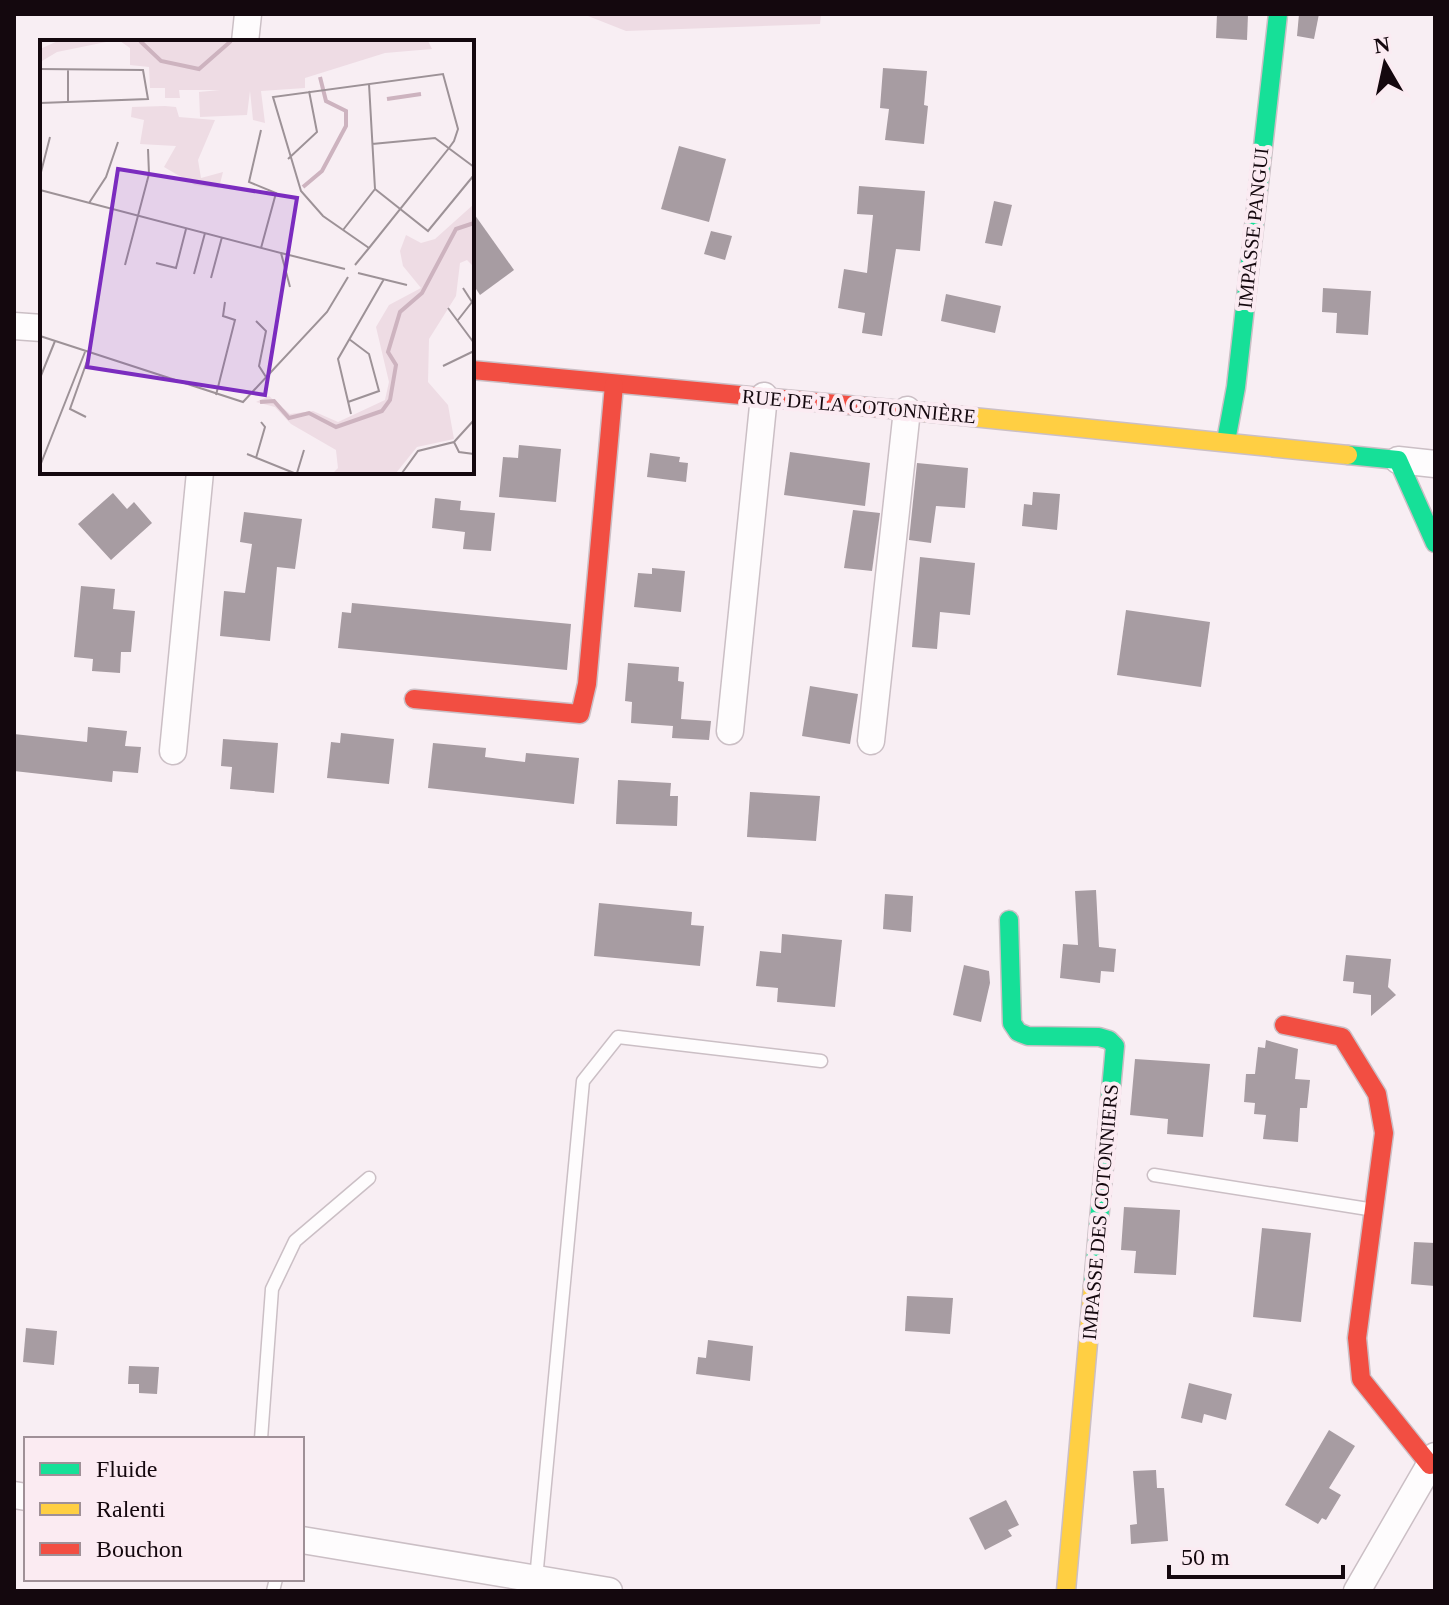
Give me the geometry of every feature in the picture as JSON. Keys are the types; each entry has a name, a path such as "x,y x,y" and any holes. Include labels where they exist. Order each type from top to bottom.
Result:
{"street":[{"path":"245,40 248,14"},
{"name":"IMPASSE PANGUI","path":"1226,441 1236,387 1278,14"},
{"path":"14,326 40,328"},
{"name":"RUE DE LA COTONNIÈRE","path":"474,370 1398,460"},
{"path":"414,699 580,714 587,684 614,385"},
{"path":"730,731 764,396"},
{"path":"871,741 907,410"},
{"path":"1398,460 1435,464"},
{"path":"1398,460 1435,543"},
{"path":"173,751 200,474"},
{"name":"IMPASSE DES COTONNIERS","path":"1009,920 1012,1023 1018,1032 1028,1036 1099,1037 1115,1046 1066,1591"},
{"path":"1284,1025 1342,1037 1377,1094 1384,1133 1357,1338 1361,1379 1432,1460 1357,1591"},
{"path":"304,1540 536,1579 571,1588 609,1591"}],"lane":[{"path":"536,1579 583,1081 618,1037 821,1061"},
{"path":"1154,1175 1372,1209"},
{"path":"261,1437 272,1289 295,1241 369,1178"}],"shaded area":[{"path":"583,14 821,14 820,24 626,31"}],"building":[{"path":"1217,14 1248,14 1247,40 1216,38"},
{"path":"1299,14 1319,14 1314,39 1297,36"},
{"path":"883,68 927,71 924,105 928,106 924,144 885,140 889,109 880,108"},
{"path":"679,146 726,159 709,222 661,209"},
{"path":"859,186 925,191 920,251 896,249 882,336 862,333 865,313 838,308 844,269 867,273 873,215 857,214"},
{"path":"994,201 1012,205 1002,246 985,243"},
{"path":"474,214 514,270 480,295 474,286"},
{"path":"711,231 732,236 725,260 704,254"},
{"path":"1323,288 1371,291 1368,335 1336,333 1337,313 1322,312"},
{"path":"946,294 1001,306 995,333 941,321"},
{"path":"519,445 561,449 556,502 499,497 503,457 518,458"},
{"path":"790,452 870,463 865,506 784,495"},
{"path":"650,453 680,457 679,462 688,463 686,482 647,477"},
{"path":"917,463 968,468 965,508 936,506 931,543 909,540"},
{"path":"1033,492 1060,494 1057,530 1022,526 1024,504 1032,505"},
{"path":"113,493 127,509 134,502 152,523 111,560 78,524"},
{"path":"435,498 461,501 460,510 495,513 491,551 463,549 465,532 432,528"},
{"path":"853,510 880,513 872,571 844,568"},
{"path":"244,512 302,519 295,569 277,567 270,641 220,636 224,591 245,593 252,544 240,542"},
{"path":"920,557 975,563 970,615 940,612 937,649 912,647"},
{"path":"652,568 685,571 681,612 634,607 638,573 652,574"},
{"path":"81,586 115,589 113,609 135,611 131,652 121,652 120,673 92,671 93,659 74,657"},
{"path":"352,603 571,624 567,670 338,648 342,612 351,613"},
{"path":"1126,610 1210,622 1201,687 1117,675"},
{"path":"628,663 679,667 678,681 684,682 681,719 711,721 709,740 672,738 673,726 631,723 632,702 625,701"},
{"path":"810,686 858,694 850,744 802,736"},
{"path":"88,727 127,731 125,746 141,747 138,773 113,771 112,782 14,771 14,734 87,742"},
{"path":"341,733 394,739 389,784 327,778 331,742 340,743"},
{"path":"223,739 278,743 274,793 230,789 232,767 221,766"},
{"path":"433,743 486,748 485,757 525,762 526,753 579,758 574,804 428,788"},
{"path":"618,780 671,783 670,796 678,796 677,826 616,824"},
{"path":"750,792 820,796 816,841 747,837"},
{"path":"1096,890 1099,947 1116,949 1114,972 1101,971 1100,983 1060,978 1063,944 1078,945 1075,891"},
{"path":"885,894 913,896 911,932 883,929"},
{"path":"599,903 692,912 691,925 704,926 700,966 594,956"},
{"path":"782,934 842,940 835,1007 777,1002 778,988 756,986 760,951 781,953"},
{"path":"1346,955 1391,959 1388,987 1396,995 1371,1016 1371,995 1353,993 1354,982 1343,981"},
{"path":"964,965 989,971 990,983 981,1022 953,1015"},
{"path":"1266,1040 1298,1049 1295,1079 1310,1080 1307,1108 1300,1108 1298,1142 1263,1139 1266,1115 1254,1114 1255,1103 1244,1102 1246,1074 1255,1074 1258,1047 1265,1048"},
{"path":"1135,1059 1210,1064 1203,1137 1167,1134 1168,1119 1130,1115"},
{"path":"1124,1207 1180,1210 1176,1275 1134,1273 1136,1251 1121,1250"},
{"path":"1262,1228 1311,1233 1301,1322 1253,1317"},
{"path":"1414,1242 1435,1243 1435,1286 1411,1284"},
{"path":"907,1296 953,1298 950,1334 905,1331"},
{"path":"26,1328 57,1331 54,1365 23,1362"},
{"path":"708,1340 753,1346 750,1381 696,1374 698,1357 706,1358"},
{"path":"129,1366 159,1367 157,1394 139,1393 139,1384 128,1384"},
{"path":"1189,1383 1232,1394 1226,1420 1204,1414 1202,1423 1181,1418"},
{"path":"1329,1430 1355,1446 1329,1488 1341,1495 1326,1520 1322,1518 1318,1524 1285,1505"},
{"path":"1156,1470 1157,1488 1164,1488 1168,1541 1131,1544 1130,1525 1137,1524 1133,1471"},
{"path":"1006,1500 1019,1525 1008,1530 1012,1536 985,1550 969,1518"}],"traffic: fast":[{"path":"1226,441 1236,387 1278,14"},
{"path":"1348,455 1398,460 1435,543"},
{"path":"1009,920 1012,1023 1018,1032 1028,1036 1099,1037 1115,1046 1093,1286"}],"traffic: slow":[{"path":"923,412 1348,455"},
{"path":"1066,1591 1093,1286"}],"traffic: jam":[{"path":"474,370 923,412"},
{"path":"414,699 580,714 587,684 614,385"},
{"path":"1284,1025 1342,1037 1377,1094 1384,1133 1357,1338 1361,1379 1430,1465"}]}
